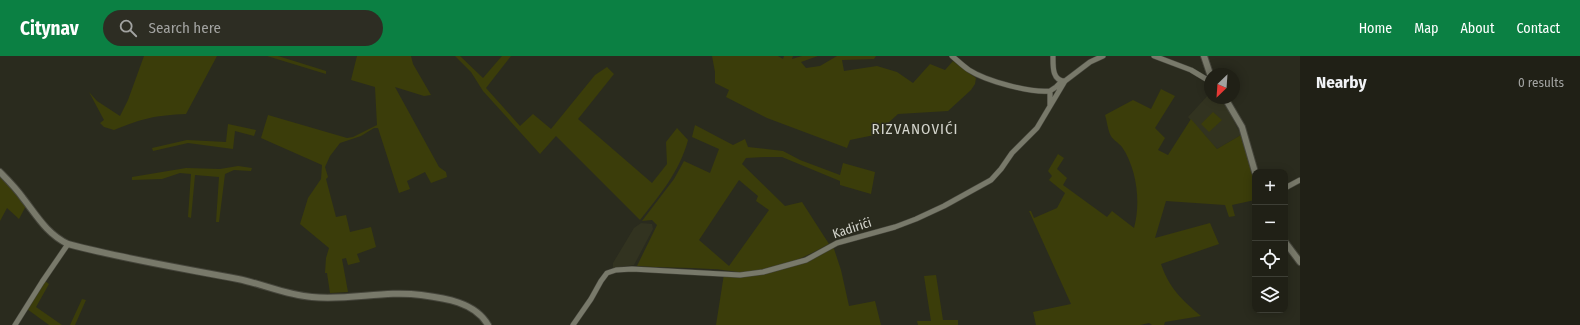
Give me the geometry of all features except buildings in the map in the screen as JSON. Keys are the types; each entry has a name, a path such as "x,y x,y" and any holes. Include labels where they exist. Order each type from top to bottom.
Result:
{"street":[{"path":"952,56 964,67 980,76 1018,88 1050,91 1063,81 1056,76 1054,72 1053,56"},
{"name":"Kadirići","path":"573,325 604,277 610,271 632,269 740,275 763,272 800,262 837,243 895,227 923,215 991,180 1012,153 1036,128 1050,108 1063,81 1090,62 1104,56"},
{"path":"1154,56 1191,70 1204,77"},
{"path":"1204,56 1208,68"},
{"path":"1050,91 1050,108"},
{"path":"1229,104 1242,127 1254,169"},
{"path":"0,172 11,183 46,229 58,239 68,244 175,268 240,279 301,296 326,298 397,294 430,296 454,301 468,307 480,316 488,325"},
{"path":"1288,186 1300,180"},
{"path":"15,325 68,244"},
{"path":"1288,246 1300,262"}],"shaded area":[{"path":"144,56 217,56 186,114 149,118 114,130 104,127 100,123 104,120 89,92 97,101 120,116 128,100"},
{"path":"267,56 278,56 326,71 326,74"},
{"path":"357,56 411,56 413,64 431,95 424,96 395,87 439,167 446,172 447,177 431,183 425,172 407,181 410,189 399,193 378,128 374,128 361,136 340,143 330,156 325,167 328,177 326,179 336,217 346,215 350,232 371,227 376,247 357,254 360,262 348,265 346,258 342,259 348,292 330,293 327,273 325,273 326,258 329,248 300,224 308,198 321,179 322,165 261,138 268,115 347,138 353,137 377,125 375,87 351,80"},
{"path":"455,56 460,56 483,78 502,56 511,56 486,88 520,126 533,114 551,129 595,75 607,67 614,74 578,119 652,183 667,164 666,142 677,128 688,140 680,162 668,183 640,220 556,136 540,154 483,91 471,72"},
{"path":"712,56 778,56 783,59 784,56 793,56 792,59 802,56 818,56 801,62 806,68 820,66 837,56 876,56 874,59 842,60 844,71 877,66 897,72 913,83 930,64 945,70 953,61 976,78 975,84 971,90 948,111 898,114 887,124 884,133 850,140 847,148 767,118 726,97 729,90 715,83 715,72"},
{"path":"1161,89 1175,96 1155,128 1165,138 1158,150 1168,155 1191,119 1217,149 1241,135 1252,169 1252,201 1232,205 1235,216 1229,217 1225,205 1166,201 1155,238 1210,223 1219,244 1161,264 1172,287 1201,316 1165,322 1164,325 1152,325 1149,323 1140,325 1036,325 1033,312 1071,304 1029,211 1031,211 1034,218 1057,208 1065,193 1049,180 1052,176 1048,171 1058,154 1064,158 1057,169 1067,178 1063,185 1107,217 1112,211 1134,228 1137,197 1134,176 1131,165 1122,147 1110,134 1105,115 1133,100 1151,109"},
{"path":"1204,100 1204,104 1225,104 1241,135 1217,149 1188,117"},
{"path":"1213,112 1222,120 1209,132 1201,124"},
{"path":"228,124 256,130 254,136 235,131 233,149 188,143 153,151 152,148 187,140 226,142"},
{"path":"695,125 733,145 745,139 748,147 783,151 800,160 840,175 843,163 875,172 871,194 840,185 840,181 782,157 746,158 742,164 785,206 802,202 829,244 797,260 774,268 750,272 637,266 657,225 652,220 642,221 674,179 684,161 710,173 719,149 692,137","holes":["739,180 758,196 756,201 769,210 729,266 699,240"]},
{"path":"238,166 252,168 251,171 234,170 225,174 219,222 216,222 219,177 195,175 191,218 188,217 191,174 180,173 162,179 132,180 132,177 186,168 220,169"},
{"path":"0,173 27,204 19,219 7,208 0,221"},
{"path":"641,223 652,224 653,229 634,265 613,268 613,263 634,228"},
{"path":"833,246 841,270 849,306 875,301 881,325 716,325 724,274 741,275 795,265"},
{"path":"936,275 943,320 958,320 958,325 918,325 917,321 931,321 924,276"},
{"path":"45,281 49,284 36,307 62,325 49,325 27,309"},
{"path":"82,299 86,300 75,325 70,325"}],"district":[{"name":"RIZVANOVIĆI","path":"915,129"}]}
